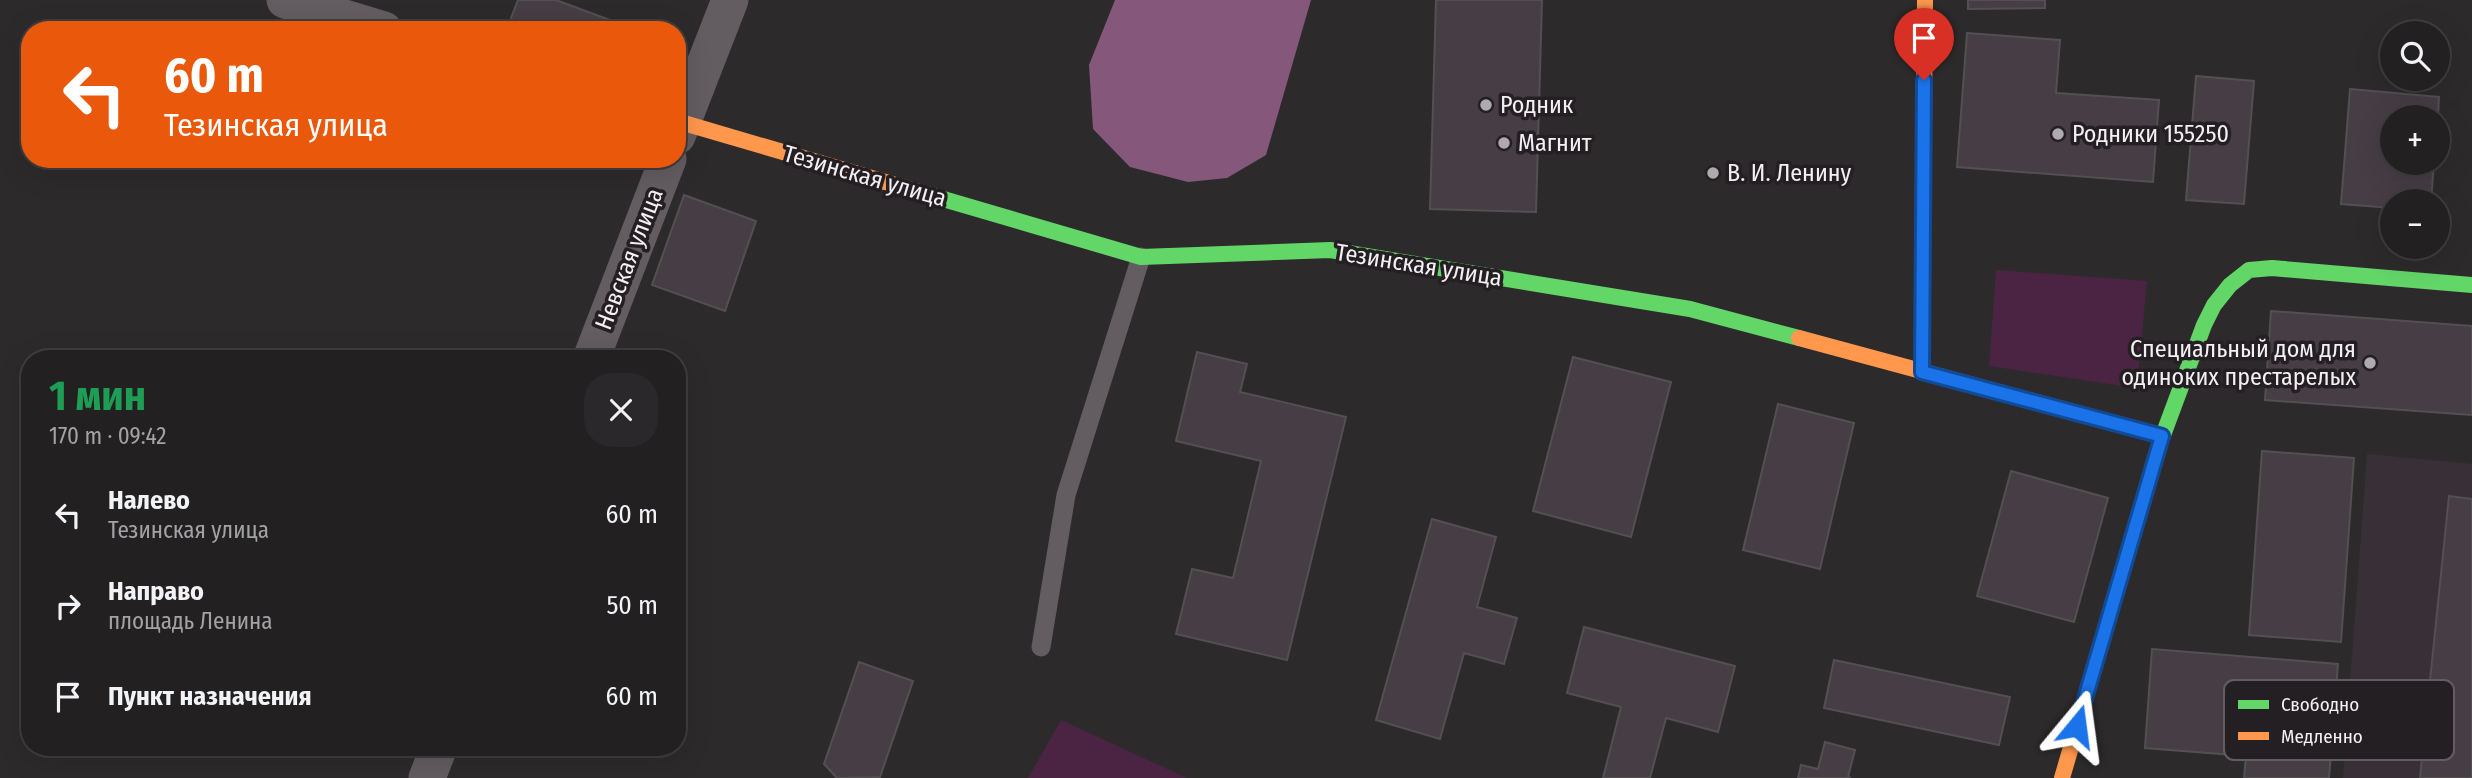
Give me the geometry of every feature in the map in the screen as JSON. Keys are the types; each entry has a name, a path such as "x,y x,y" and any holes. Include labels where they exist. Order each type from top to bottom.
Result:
{"street":[{"path":"285,0 354,21"},
{"path":"686,110 730,0"},
{"path":"1922,372 1925,0"},
{"name":"Тезинская улица","path":"686,129 1141,257 1330,250 1690,309 2162,436"},
{"name":"Невская улица","path":"594,350 665,168"},
{"path":"2062,778 2162,436 2204,325 2214,305 2230,285 2249,270 2272,268 2472,285"},
{"path":"427,778 436,756"}],"lane":[{"path":"1041,647 1066,495 1141,257"}],"shaded area":[{"path":"1115,0 1311,0 1266,155 1227,178 1188,182 1130,167 1093,129 1089,65"},
{"path":"1996,270 2147,281 2137,388 1989,366"},
{"path":"2367,454 2472,464 2472,778 2343,778 2344,760 2454,760 2454,680 2350,680"},
{"path":"1061,720 1187,778 1028,778"}],"building":[{"path":"518,0 556,0 613,21 510,21"},
{"name":"Родник","path":"1436,0 1542,0 1536,212 1430,209"},
{"path":"1968,0 2045,0 2045,8 1968,9"},
{"name":"Родники 155250","path":"1967,33 2060,40 2056,93 2159,100 2153,182 1957,167"},
{"path":"2196,76 2254,81 2244,204 2186,200"},
{"path":"2350,89 2439,97 2439,105 2380,105 2380,175 2433,175 2432,189 2380,189 2380,207 2341,204"},
{"path":"684,195 756,221 725,311 652,285"},
{"name":"Специальный дом для одиноких престарелых","path":"2271,311 2472,326 2472,415 2265,400"},
{"path":"1197,352 1247,364 1240,392 1346,417 1287,660 1176,634 1192,569 1233,578 1261,461 1176,441"},
{"path":"1573,357 1671,382 1631,537 1533,511"},
{"path":"1778,404 1854,423 1820,569 1743,550"},
{"path":"2262,451 2354,458 2341,642 2249,635"},
{"path":"2011,471 2108,498 2074,622 1977,596"},
{"path":"2449,496 2472,499 2472,778 2420,778 2422,760 2454,760 2454,680 2430,680"},
{"path":"1432,519 1496,537 1477,607 1517,618 1504,664 1464,653 1440,739 1376,720"},
{"path":"1584,627 1735,666 1718,732 1666,718 1650,778 1603,778 1621,707 1567,693"},
{"path":"2152,649 2338,664 2337,680 2224,680 2224,754 2145,748"},
{"path":"1834,660 2010,697 1999,745 1824,708"},
{"path":"859,662 913,681 880,777 837,778 824,764"},
{"path":"1825,742 1855,750 1848,777 1851,778 1798,778 1801,765 1818,769"},
{"path":"2246,760 2330,760 2329,778 2244,778"}],"traffic: fast":[{"path":"933,196 1141,257 1330,250 1690,309 1799,338"},
{"path":"2159,446 2214,305 2230,285 2249,270 2272,268 2472,285"}],"traffic: slow":[{"path":"1922,372 1925,0"},
{"path":"686,124 933,196"},
{"path":"1799,338 2162,436"},
{"path":"2062,778 2159,446"}],"place":[{"name":"Родник","path":"1486,105"},
{"name":"Родники 155250","path":"2058,134"},
{"name":"Магнит","path":"1504,143"},
{"name":"В. И. Ленину","path":"1713,173"},
{"name":"Специальный дом для одиноких престарелых","path":"2370,363"}],"route":[{"path":"1924,80 1922,372 2162,436 2077,726"}]}
